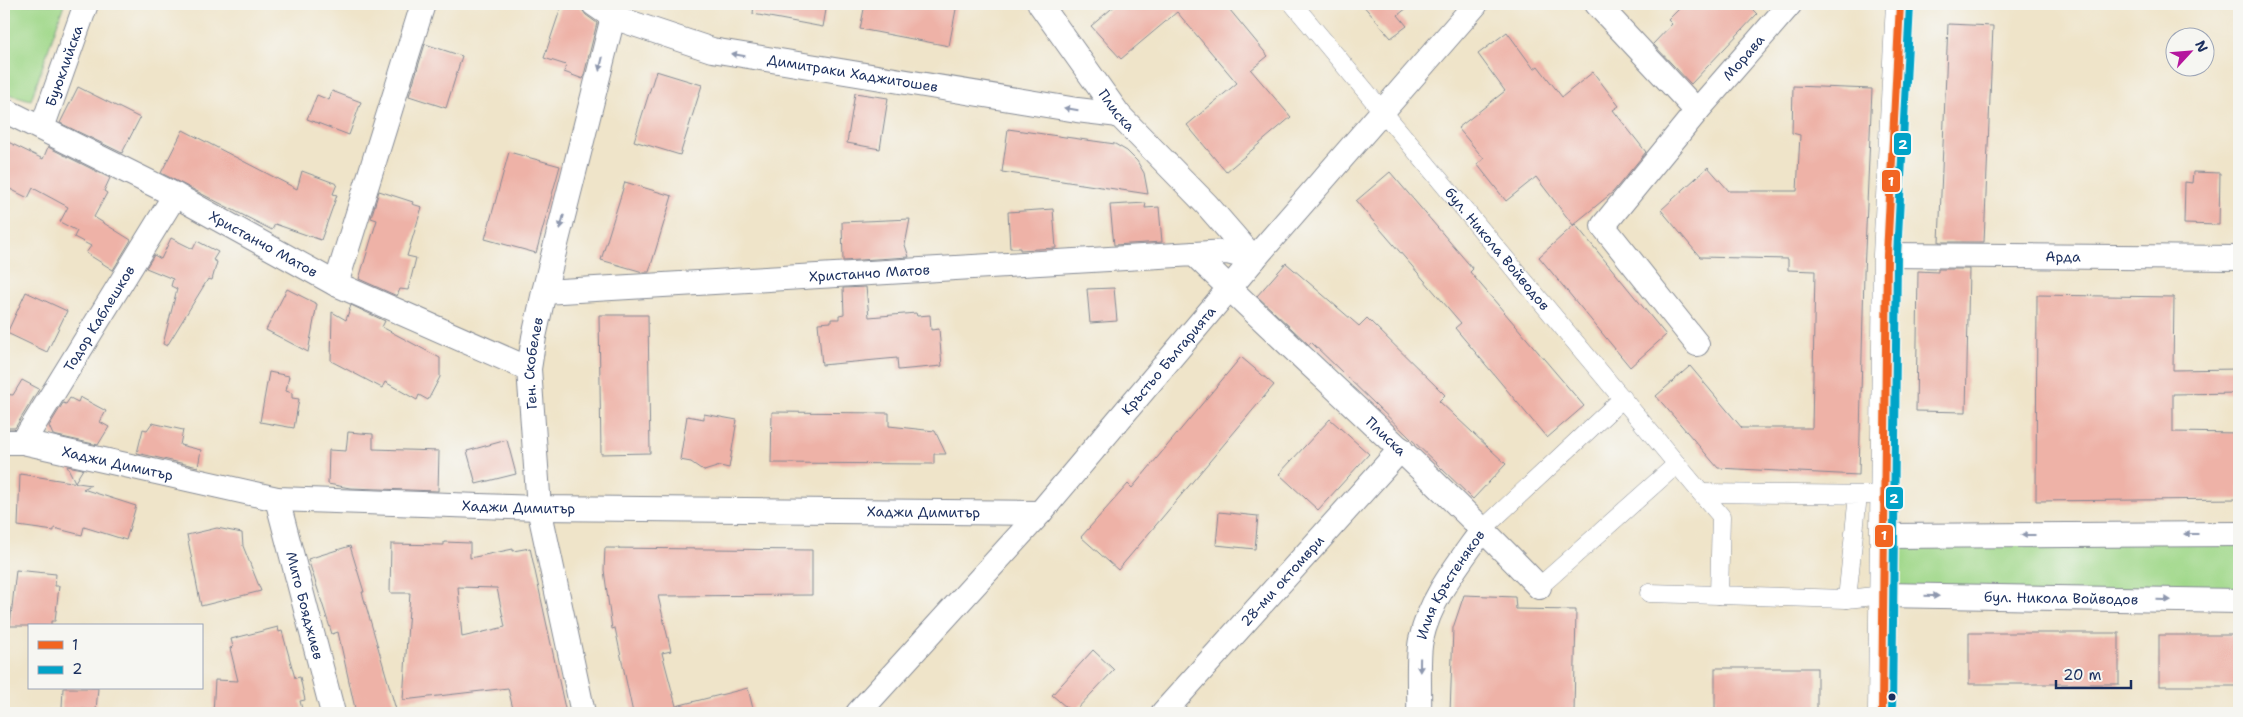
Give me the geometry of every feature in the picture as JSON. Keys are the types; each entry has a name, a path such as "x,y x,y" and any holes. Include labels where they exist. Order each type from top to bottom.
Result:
{"street":[{"name":"Буюклийска","path":"42,128 86,4"},
{"path":"336,284 423,4"},
{"name":"Плиска","path":"1040,4 1119,115 1208,205 1254,259"},
{"name":"бул. Никола Войводов","path":"1293,4 1385,111 1721,516 1719,595"},
{"name":"Кръстьо Българията","path":"858,713 1040,513 1254,259 1385,111 1476,4"},
{"path":"1597,4 1697,111"},
{"name":"Морава","path":"1697,344 1602,226 1697,111 1790,4"},
{"path":"1847,598 1871,495 1887,254 1900,4"},
{"name":"Димитраки Хаджитошев","path":"603,10 712,50 1077,110 1119,115"},
{"name":"Ген. Скобелев","path":"583,713 539,508 529,369 534,337 603,10"},
{"name":"Христанчо Матов","path":"4,110 175,195 336,284 529,369"},
{"name":"Тодор Каблешков","path":"13,442 175,195"},
{"name":"Христанчо Матов","path":"544,292 1227,252 1254,259"},
{"path":"1194,254 1230,289"},
{"name":"Арда","path":"1887,254 2239,258"},
{"name":"Плиска","path":"1230,289 1401,449 1539,587"},
{"name":"Илия Кръстеняков","path":"1419,713 1420,640 1432,609 1448,580 1483,529 1623,398"},
{"name":"Хаджи Димитър","path":"13,442 277,498 539,508 1040,513"},
{"name":"28-ми октомври","path":"1163,713 1401,449"},
{"path":"1539,587 1677,464"},
{"path":"1701,492 1871,495"},
{"path":"1871,495 1884,536 1882,713"},
{"name":"Мито Бояджиев","path":"277,498 333,713"},
{"path":"1884,536 2239,534"},
{"path":"1649,593 1847,598 1883,596"},
{"name":"бул. Никола Войводов","path":"1883,596 2239,601"}],"green space":[{"path":"4,4 64,4 31,100 4,93"},
{"path":"2239,534 2239,596 1883,595 1884,536"}],"building":[{"path":"562,4 581,8 586,15 597,23 583,79 564,72 566,65 544,58"},
{"path":"754,4 827,4 823,27 753,14"},
{"path":"865,4 957,4 949,46 860,29"},
{"path":"1117,4 1225,4 1268,56 1251,70 1291,117 1226,172 1187,125 1237,83 1177,12 1121,59 1091,26"},
{"path":"1362,4 1412,4 1398,15 1407,26 1391,38"},
{"path":"1684,4 1747,4 1757,14 1691,84 1653,44 1672,24 1668,20"},
{"path":"1948,24 1993,26 1984,242 1939,242"},
{"path":"1507,32 1534,69 1538,66 1562,97 1593,72 1619,106 1613,110 1646,152 1613,192 1573,225 1536,177 1506,201 1477,164 1484,159 1458,128 1505,91 1478,54"},
{"path":"425,44 462,56 446,108 409,96"},
{"path":"656,71 702,85 680,155 634,141"},
{"path":"1793,86 1872,89 1864,274 1859,475 1718,468 1656,396 1690,366 1742,428 1812,428 1815,271 1788,270 1788,259 1700,257 1661,210 1708,167 1729,191 1797,191 1800,135 1792,133"},
{"path":"78,87 140,118 122,153 60,123"},
{"path":"332,91 361,102 349,135 307,119 317,95 329,100"},
{"path":"855,93 888,98 880,149 847,143"},
{"path":"1008,129 1115,144 1127,151 1137,161 1144,173 1148,194 1002,172"},
{"path":"183,130 297,189 302,171 337,184 333,194 337,195 321,240 275,224 272,230 161,173"},
{"path":"4,140 43,159 48,147 110,178 104,191 107,193 94,217 131,240 113,270 86,253 91,246 74,237 77,231 60,222 68,207 33,188 28,198 4,186"},
{"path":"509,152 560,166 536,253 485,239"},
{"path":"1390,172 1473,269 1470,272 1584,406 1547,438 1455,328 1461,323 1356,201"},
{"path":"2193,172 2220,173 2219,225 2184,224 2185,182 2192,183"},
{"path":"625,182 672,196 649,272 601,260"},
{"path":"379,191 413,202 412,204 422,207 407,256 416,258 408,290 400,289 397,296 359,279 377,220 371,218"},
{"path":"1146,203 1145,208 1159,207 1162,242 1114,245 1110,205"},
{"path":"1053,209 1056,248 1020,250 1020,248 1010,248 1008,212"},
{"path":"910,219 905,245 909,257 843,261 842,222"},
{"path":"1575,224 1666,335 1630,367 1539,257"},
{"path":"171,238 193,249 197,241 218,252 213,260 217,262 212,280 208,279 167,346 163,344 177,289 171,286 173,279 146,268 154,255 161,259"},
{"path":"1286,263 1359,326 1367,318 1445,395 1439,401 1506,464 1473,499 1311,342 1309,345 1257,296"},
{"path":"1938,269 1969,269 1966,412 1916,411 1918,271 1938,272"},
{"path":"866,287 869,317 916,313 917,316 930,315 931,330 939,329 942,366 898,370 897,358 822,365 818,323 831,322 831,319 839,319 839,315 844,314 843,288"},
{"path":"1114,288 1117,321 1090,323 1087,289"},
{"path":"287,289 317,304 308,352 266,330"},
{"path":"26,292 67,311 47,352 7,333"},
{"path":"2037,295 2174,297 2173,370 2239,369 2239,393 2173,394 2173,432 2239,433 2239,499 2036,501"},
{"path":"351,305 385,321 382,327 440,358 440,377 428,400 419,395 417,400 385,382 382,388 331,361 332,312 346,320"},
{"path":"599,315 648,315 650,453 601,454"},
{"path":"1241,357 1274,385 1118,570 1081,537 1128,484 1132,488"},
{"path":"269,372 289,376 286,391 292,393 292,398 299,399 294,428 260,422"},
{"path":"22,380 39,389 15,428 4,428 4,394 13,395"},
{"path":"80,397 106,411 100,422 109,427 98,445 53,435 49,426 63,403 66,404 70,398 78,402"},
{"path":"772,412 889,413 889,426 935,431 946,454 934,454 934,464 771,463"},
{"path":"704,414 737,420 729,468 720,466 704,471 691,462 680,460 687,416 704,419"},
{"path":"1330,419 1369,454 1318,510 1279,474"},
{"path":"152,423 183,430 180,445 201,450 198,467 137,453 143,429 147,430"},
{"path":"348,432 373,434 373,449 439,451 438,491 350,488 328,484 329,450 346,451"},
{"path":"507,440 516,474 476,484 467,451"},
{"path":"67,466 83,469 75,482"},
{"path":"20,474 91,485 83,489 136,506 126,540 84,527 82,535 54,528 54,531 18,526"},
{"path":"1219,512 1258,516 1255,549 1216,545"},
{"path":"217,528 242,533 243,546 261,591 201,606 187,535"},
{"path":"444,542 470,543 470,558 513,549 513,551 530,548 566,713 514,713 508,688 403,700 410,593 390,593 391,544 444,545","holes":["458,587 497,588 505,627 462,637"]},
{"path":"350,546 397,713 356,713 338,632 332,634 308,559"},
{"path":"605,548 812,550 812,595 658,596 671,651 662,653 676,706 748,688 754,713 633,713 615,628 612,629 604,570"},
{"path":"16,570 56,574 55,586 59,586 55,621 51,621 51,624 10,626"},
{"path":"1464,595 1515,597 1516,609 1576,610 1574,713 1450,713 1453,628"},
{"path":"278,627 279,632 282,631 295,678 300,677 305,700 300,701 302,709 288,713 213,713 215,680 238,681 230,648 233,647 231,639"},
{"path":"1969,633 2119,633 2119,684 1969,684"},
{"path":"2159,635 2239,635 2239,686 2159,686"},
{"path":"1093,650 1114,670 1073,713 1052,695"},
{"path":"1715,668 1817,668 1817,713 1715,713"},
{"path":"63,690 98,690 96,710 62,708"}],"transit line":[{"name":"1","path":"1882,713 1887,255 1900,4"},
{"name":"2","path":"1892,713 1897,255 1910,5"}]}
